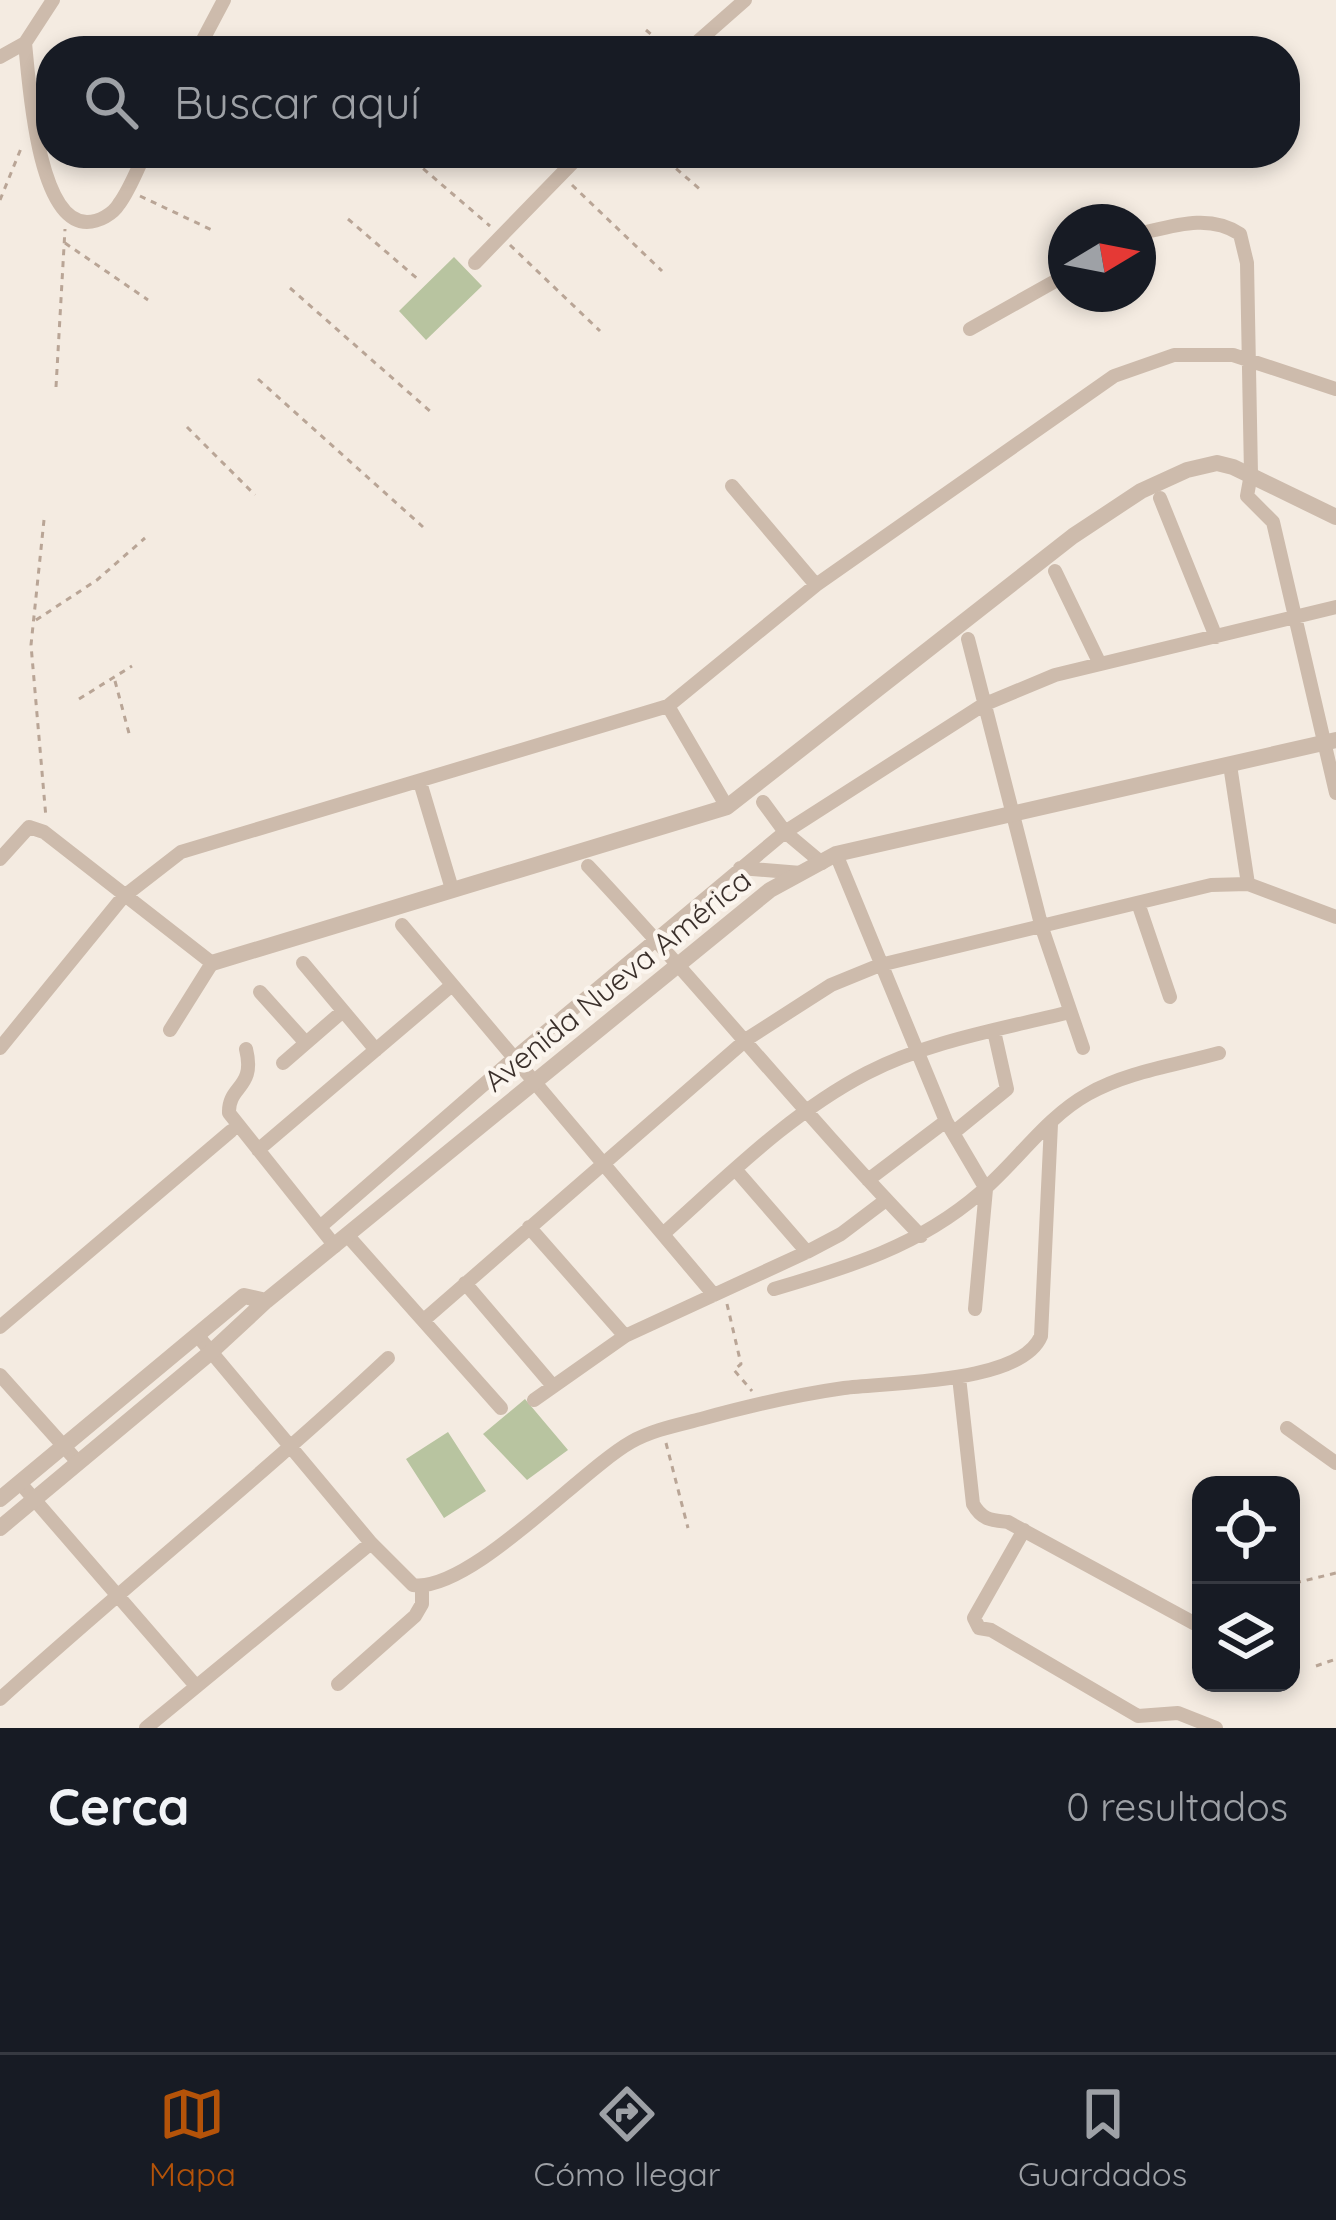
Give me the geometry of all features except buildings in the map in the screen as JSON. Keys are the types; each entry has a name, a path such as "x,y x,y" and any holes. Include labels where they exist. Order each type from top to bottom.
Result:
{"street":[{"path":"0,58 25,43 53,0"},
{"path":"205,36 224,0"},
{"path":"704,36 745,0"},
{"path":"25,43 36,132"},
{"path":"44,168 66,215 82,222 99,220 117,209 138,168"},
{"path":"475,263 566,168"},
{"path":"1156,230 1190,222 1223,223 1240,234 1247,263 1251,474 1247,496 1274,522 1330,741 1336,793"},
{"path":"970,329 1048,285"},
{"path":"0,1048 123,897 181,852 668,706 815,585 1114,376 1174,355 1233,355 1336,389"},
{"path":"170,1030 212,962 727,807 1073,536 1141,490 1217,463 1251,474 1336,517"},
{"path":"732,486 815,585"},
{"path":"1160,498 1216,637"},
{"path":"1055,571 1100,664"},
{"path":"320,1227 784,832 983,705 1055,674 1336,607"},
{"path":"968,640 1042,928 1083,1048"},
{"path":"668,706 727,807"},
{"name":"Avenida Nueva América","path":"266,1301 770,890 829,858 1330,741"},
{"path":"1230,765 1247,884"},
{"path":"420,782 452,890"},
{"path":"763,802 784,832 829,858 950,1127 986,1189 975,1309"},
{"path":"0,859 29,826 44,832 212,962"},
{"path":"589,866 922,1236"},
{"path":"740,868 802,873"},
{"path":"425,1319 747,1039 831,985 880,965 1211,885 1247,884 1336,917"},
{"path":"1138,903 1170,997"},
{"path":"402,925 663,1234 719,1293"},
{"path":"303,964 376,1050"},
{"path":"258,1150 452,985"},
{"path":"260,992 306,1043"},
{"path":"283,1063 344,1011"},
{"path":"663,1234 807,1110 862,1076 916,1052 1070,1012"},
{"path":"868,1180 1007,1089 994,1031"},
{"path":"246,1049 247,1080 227,1107 320,1227 341,1240 425,1319 501,1408"},
{"path":"774,1289 856,1264 922,1236 986,1189 1079,1099 1110,1083 1219,1054"},
{"path":"197,1335 371,1543 413,1585 422,1586 494,1552 620,1450 663,1430 760,1403 845,1388 959,1377 1030,1352 1041,1336 1051,1124"},
{"path":"0,1327 231,1131"},
{"path":"736,1169 807,1252"},
{"path":"534,1400 625,1336 807,1252 886,1200"},
{"path":"529,1227 625,1336"},
{"path":"465,1282 553,1386"},
{"path":"0,1499 244,1296 266,1301"},
{"path":"0,1528 266,1301"},
{"path":"0,1699 117,1593 291,1449 388,1358"},
{"path":"0,1375 77,1461"},
{"path":"959,1377 974,1504 986,1519 1009,1522 1192,1622"},
{"path":"1287,1428 1336,1463"},
{"path":"20,1483 196,1685"},
{"path":"1024,1531 974,1618 979,1628 992,1630 1138,1716 1178,1713 1216,1728"},
{"path":"156,1725 196,1685 371,1543"},
{"path":"338,1684 415,1616 422,1604 422,1586"}],"path":[{"path":"646,30 653,36"},
{"path":"0,200 22,145 35,127"},
{"path":"554,168 662,271"},
{"path":"675,168 702,191"},
{"path":"127,190 214,231"},
{"path":"56,387 66,215"},
{"path":"348,219 420,281"},
{"path":"64,242 148,300"},
{"path":"290,288 431,412"},
{"path":"258,379 423,527"},
{"path":"187,427 254,495"},
{"path":"44,520 31,646 44,832"},
{"path":"34,621 97,580 145,538"},
{"path":"79,699 132,666"},
{"path":"114,677 130,737"},
{"path":"719,1293 741,1364 734,1370 760,1403"},
{"path":"663,1430 688,1528"},
{"path":"1300,1582 1336,1573"},
{"path":"1316,1666 1336,1659"}],"green space":[{"path":"454,257 482,286 426,340 399,311"},
{"path":"525,1399 568,1450 527,1480 483,1434"},
{"path":"448,1432 486,1491 444,1518 406,1459"}]}
